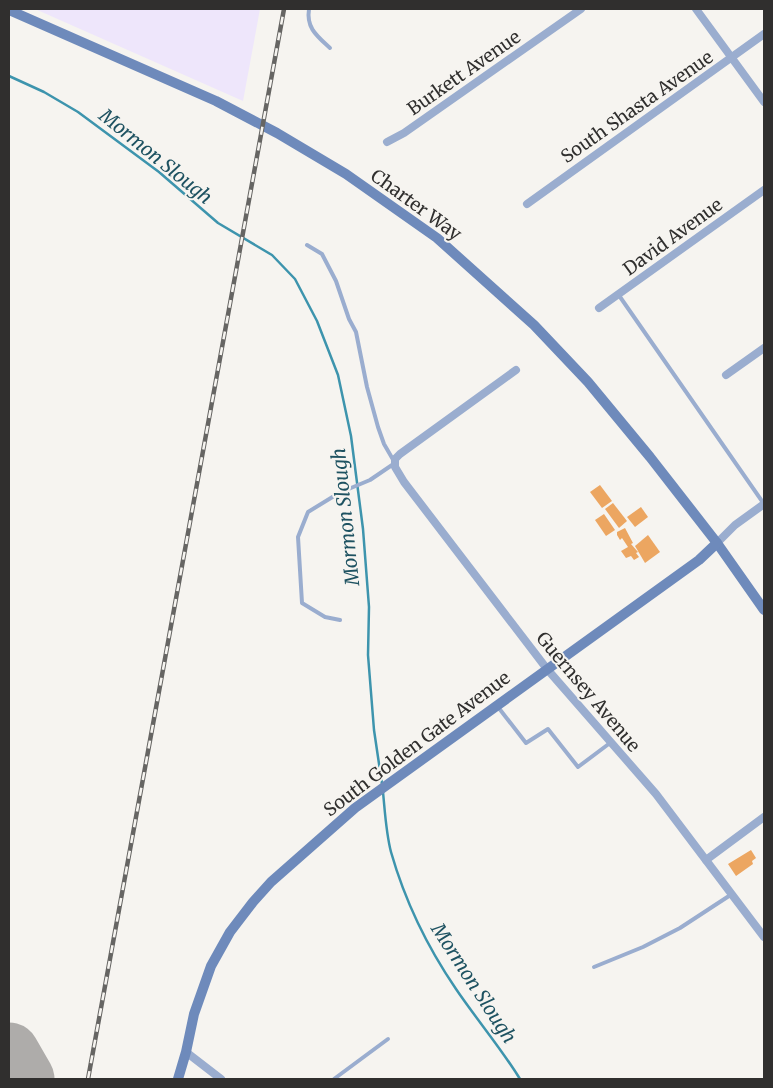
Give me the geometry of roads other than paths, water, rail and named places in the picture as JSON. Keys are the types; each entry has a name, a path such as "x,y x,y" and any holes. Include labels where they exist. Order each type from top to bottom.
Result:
{"main road":[{"name":"Charter Way","path":"9,10 216,101 277,133 346,174 437,238 534,325 588,382 717,543 764,610"},
{"name":"South Golden Gate Avenue","path":"178,1079 200,994 211,966 230,932 275,877 355,808 496,704 699,560 717,543"}],"street":[{"name":"Burkett Avenue","path":"386,142 404,134 581,9"},
{"path":"696,9 764,102"},
{"name":"South Shasta Avenue","path":"527,204 764,34"},
{"name":"David Avenue","path":"599,308 764,190"},
{"path":"726,375 764,348"},
{"path":"394,463 400,454 516,370"},
{"name":"Guernsey Avenue","path":"394,463 404,482 547,669 656,794 764,937"},
{"name":"South Golden Gate Avenue","path":"717,543 735,525 764,504"},
{"path":"706,860 764,817"},
{"path":"186,1052 221,1079"}],"lane":[{"path":"309,9 309,24 312,31 330,48"},
{"path":"307,245 322,254 336,281 356,332 367,387 378,427 394,463 370,480 339,493 308,512 298,537 302,603 325,618 340,620"},
{"path":"618,294 764,504"},
{"path":"496,704 526,743 548,730 578,767 610,743"},
{"path":"594,967 643,947 680,928 732,894"},
{"path":"334,1079 388,1039"}],"waterway":[{"name":"Mormon Slough","path":"9,76 44,92 78,112 159,172 218,223 272,255 295,279 317,321 338,375 351,436 363,529 369,607 368,655 374,730 382,784"},
{"name":"Mormon Slough","path":"383,792 391,852 403,888 418,923 446,973 520,1079"}],"railway":[{"path":"88,1079 284,9"}]}
